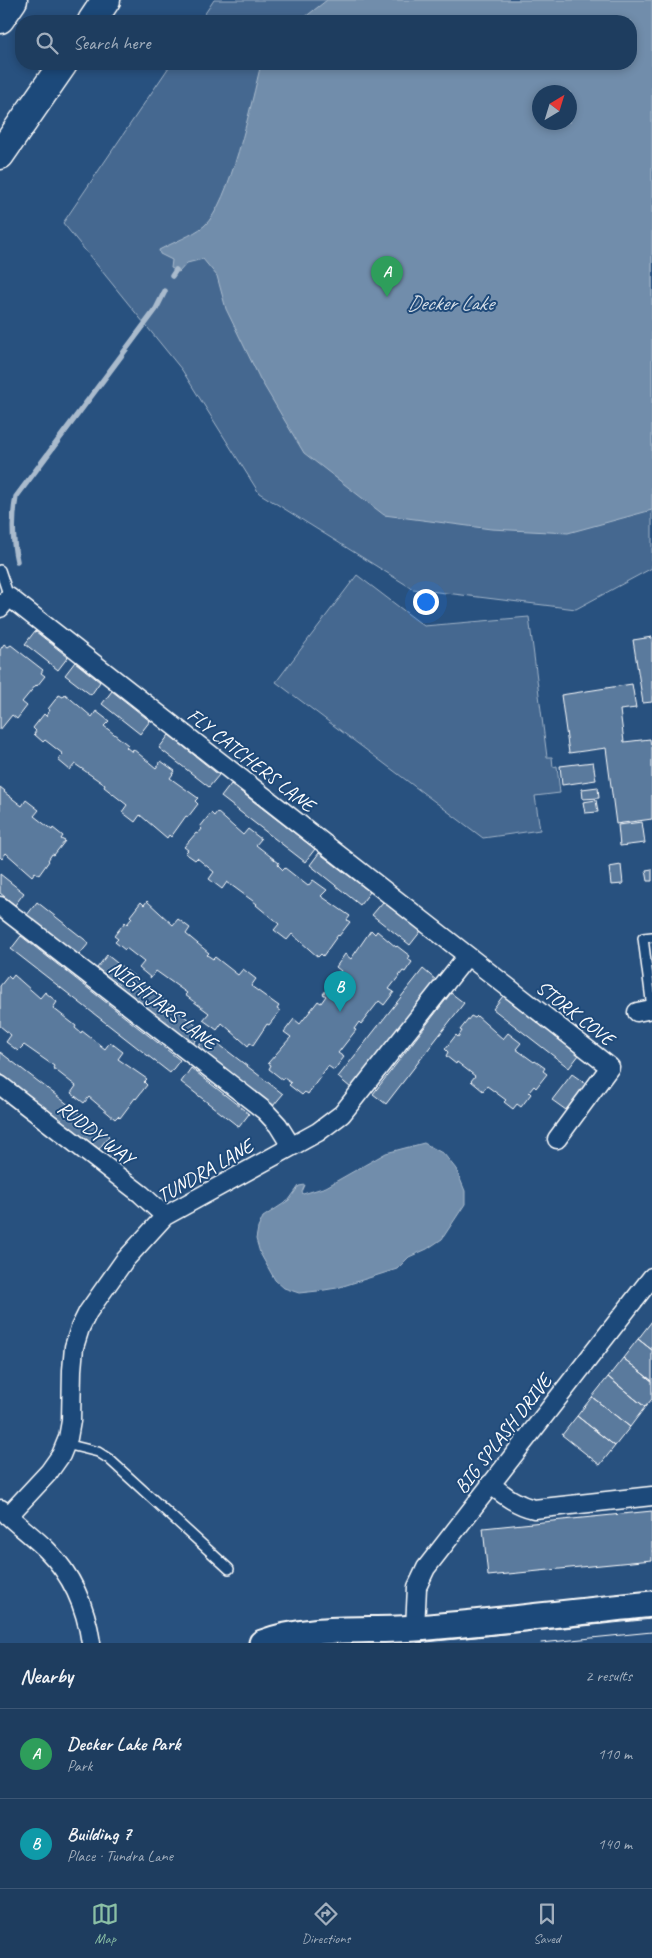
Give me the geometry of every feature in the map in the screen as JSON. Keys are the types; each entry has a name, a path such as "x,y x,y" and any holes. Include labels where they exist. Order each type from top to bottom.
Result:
{"highway":[{"path":"0,19 13,0"},
{"path":"96,15 106,0"},
{"path":"0,155 59,70"}],"street":[{"name":"FLY CATCHERS LANE","path":"4,602 467,956"},
{"name":"NIGHTJARS LANE","path":"0,906 265,1111 291,1146"},
{"name":"STORK COVE","path":"467,956 610,1067 557,1139"},
{"name":"TUNDRA LANE","path":"3,1517 49,1472 61,1455 66,1444 71,1421 74,1347 80,1328 88,1312 124,1261 165,1216 318,1132 342,1114 467,956"},
{"name":"RUDDY WAY","path":"0,1085 141,1194 165,1216"},
{"name":"BIG SPLASH DRIVE","path":"415,1628 417,1586 420,1576 652,1277"},
{"path":"490,1484 515,1503 534,1508 652,1496"},
{"path":"3,1517 47,1550 61,1565 75,1586 84,1608 92,1643"},
{"path":"262,1643 278,1637 307,1632 415,1628 652,1604"}],"lane":[{"path":"0,570 4,602"},
{"path":"647,1010 643,938 652,937"},
{"path":"66,1444 98,1452 109,1459 229,1569"}],"shaded area":[{"name":"Decker Lake","path":"214,0 652,0 652,568 576,609 413,589 259,493 182,370 63,223 167,70 637,70 637,15 204,15"},
{"path":"357,575 424,626 529,617 547,757 552,757 553,767 557,766 560,793 535,796 540,830 483,838 276,682"}],"water":[{"name":"Decker Lake","path":"327,0 652,0 652,510 568,533 491,529 384,515 304,453 260,379 226,309 217,276 203,259 187,263 179,272 171,268 172,260 160,254 159,250 204,226 214,214 223,196 239,150 260,70 637,70 637,15 308,15"},
{"path":"424,1143 444,1154 456,1169 465,1191 465,1204 442,1239 427,1249 409,1257 397,1269 337,1288 299,1293 284,1288 275,1280 260,1253 256,1239 263,1217 289,1200 299,1186 305,1185 303,1194 326,1187 386,1153"}],"building":[{"path":"35,631 68,657 58,670 25,644"},
{"path":"652,637 652,702 643,703 633,640"},
{"path":"4,644 8,647 11,645 43,670 41,673 45,676 22,702 27,706 17,719 12,715 0,730 0,650"},
{"path":"75,662 100,682 91,695 65,675"},
{"path":"632,684 636,708 620,710 624,742 650,739 652,745 652,819 616,824 606,748 569,753 561,695"},
{"path":"112,691 150,721 140,734 102,704"},
{"path":"65,694 92,717 96,711 109,721 104,726 128,745 126,747 132,752 133,749 156,768 161,761 175,771 170,778 198,798 195,801 198,804 188,817 186,816 171,837 169,835 167,838 140,815 135,822 122,812 127,805 104,787 105,785 75,764 70,770 58,760 63,754 34,734 36,731 33,728 44,714 46,716 50,710 48,709 59,695 63,697"},
{"path":"169,735 219,775 209,787 159,748"},
{"path":"593,762 596,780 562,785 560,766"},
{"path":"231,784 315,849 305,862 221,797"},
{"path":"0,787 22,806 26,800 39,810 34,816 63,836 61,839 65,841 54,855 52,854 39,875 35,872 32,876 6,853 2,859 0,857"},
{"path":"598,787 599,798 583,799 582,789"},
{"path":"596,800 598,812 585,813 583,802"},
{"path":"217,812 243,835 248,829 261,839 256,845 279,863 278,865 283,870 285,868 308,886 313,880 327,890 321,896 350,916 347,920 350,922 323,956 321,954 318,957 292,934 287,940 274,930 279,924 257,904 227,882 222,889 209,879 214,872 197,858 195,860 185,853 188,850 184,847 202,829 200,827 211,813 214,816"},
{"path":"642,822 645,843 620,846 618,825"},
{"path":"319,853 370,892 360,905 310,865"},
{"path":"621,865 623,884 611,885 609,867"},
{"path":"652,869 652,881 648,881 646,870"},
{"path":"0,874 24,893 15,905 0,893"},
{"path":"147,901 173,925 178,919 190,928 186,934 209,953 207,955 213,959 215,957 238,975 243,969 256,979 251,986 279,1006 277,1009 280,1011 269,1025 267,1024 253,1045 250,1043 248,1046 222,1023 217,1030 203,1020 209,1013 185,995 187,993 156,971 151,978 139,968 144,962 115,942 118,939 114,936 125,922 127,924 132,918 130,916 141,902 144,905"},
{"path":"37,902 89,943 79,955 27,915"},
{"path":"383,902 421,931 410,945 372,915"},
{"path":"371,930 375,934 377,931 410,956 408,959 412,962 389,989 394,992 384,1005 379,1001 361,1024 359,1022 354,1029 356,1030 338,1053 344,1057 334,1070 328,1066 308,1094 305,1092 302,1095 289,1085 291,1083 284,1078 283,1080 269,1069 271,1065 268,1063 291,1037 284,1032 294,1019 300,1024 318,1001 321,1003 326,996 323,994 341,971 336,967 345,954 351,959"},
{"path":"21,936 180,1060 170,1073 11,949"},
{"path":"107,955 203,1031 193,1044 97,968"},
{"path":"423,969 436,980 351,1088 338,1077"},
{"path":"14,975 40,998 45,992 57,1002 53,1008 76,1026 75,1028 81,1033 82,1031 105,1049 110,1042 123,1052 118,1059 147,1079 144,1082 147,1085 120,1118 118,1116 115,1119 89,1097 84,1103 71,1093 76,1086 53,1068 54,1066 24,1045 18,1051 6,1042 11,1035 0,1026 0,986 8,976 11,979"},
{"path":"451,993 464,1003 386,1104 373,1094"},
{"path":"503,996 579,1055 569,1068 493,1009"},
{"path":"471,1016 475,1018 477,1016 503,1039 508,1033 521,1043 516,1049 545,1068 543,1071 547,1074 536,1088 534,1086 529,1092 531,1094 521,1107 517,1104 513,1109 504,1102 506,1100 487,1086 483,1091 471,1081 475,1076 446,1056 448,1052 445,1049 456,1035 458,1037 462,1031 460,1030"},
{"path":"207,1035 283,1094 273,1106 198,1047"},
{"path":"0,1052 109,1136 99,1149 0,1073"},
{"path":"191,1068 249,1114 239,1127 181,1082"},
{"path":"572,1074 586,1084 566,1110 552,1100"},
{"path":"652,1321 652,1350 638,1339"},
{"path":"638,1339 652,1350 652,1381 623,1358"},
{"path":"623,1358 652,1381 652,1399 645,1407 608,1377"},
{"path":"608,1377 645,1407 630,1427 592,1397"},
{"path":"592,1397 630,1427 615,1446 577,1416"},
{"path":"577,1416 615,1446 600,1465 562,1435"},
{"path":"652,1511 652,1560 488,1576 483,1528"}],"waterway":[{"path":"172,276 176,270"},
{"path":"17,561 13,529 16,497 156,309 165,291"}],"tram line":[{"path":"417,1643 652,1619"},
{"path":"541,1643 652,1632"}],"place":[{"name":"Decker Lake Park","path":"387,297"},
{"name":"Building 7","path":"340,1012"}]}
